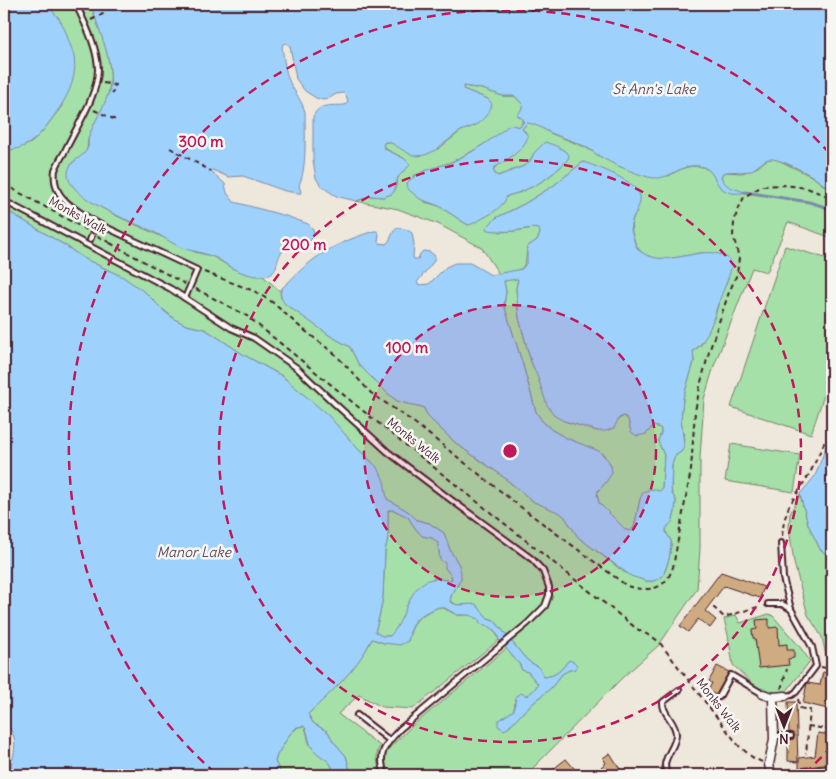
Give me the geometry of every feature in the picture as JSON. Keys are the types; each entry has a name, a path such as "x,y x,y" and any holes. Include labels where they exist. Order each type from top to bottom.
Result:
{"street":[{"path":"763,694 779,697 769,764 772,775"},
{"path":"784,775 832,770"}],"lane":[{"path":"76,4 93,44 98,69 88,106 55,170 58,192 83,215 97,223 197,270 185,298"},
{"path":"4,201 171,289 231,328 254,338 297,368 388,452 532,559 543,571 549,587 549,596 545,606 527,624 389,740 381,755 385,775"},
{"path":"90,240 97,223"},
{"path":"779,697 792,695 796,692 816,666 812,647 792,609 783,578 781,543"},
{"path":"768,604 782,604 792,609"},
{"path":"719,697 731,675 763,694"},
{"path":"667,775 665,765 667,756 676,740 676,733 675,726 663,706 663,702 679,690"},
{"path":"357,715 389,740"},
{"path":"774,736 791,736"}],"path":[{"path":"84,23 105,13"},
{"path":"96,81 115,85 112,94"},
{"path":"88,106 118,121"},
{"path":"170,148 211,171"},
{"name":"Monks Walk","path":"4,184 247,316 530,545 637,629 660,643 739,746 752,757 769,764"},
{"path":"197,270 254,291 272,302 336,355 371,393 412,421 518,505 627,586 640,590 649,590 661,585 670,577 674,567 690,470 695,411 709,352 737,274 739,258 733,235 734,223 744,197 762,186 784,185 807,188 832,198"},
{"path":"781,543 784,521 789,506 810,473 826,439 832,436"},
{"path":"712,607 724,617 768,604"},
{"path":"816,666 832,668"},
{"path":"779,697 787,669"},
{"path":"796,692 800,708 810,710 806,754"},
{"path":"808,726 832,730"}],"green space":[{"path":"45,4 91,4 108,57 110,79 107,99 89,135 86,152 72,163 95,204 195,252 212,256 232,268 244,273 263,276 280,291 281,298 329,335 350,347 358,363 397,401 423,407 429,418 458,445 497,472 534,502 560,512 578,537 624,572 646,581 659,579 665,571 669,559 671,541 666,529 672,522 676,500 671,488 672,464 675,456 682,451 684,437 681,420 683,398 694,362 693,351 701,345 714,318 720,299 718,254 701,253 658,259 643,253 637,246 632,229 632,220 637,211 583,162 553,186 496,218 500,232 533,228 539,229 541,232 537,240 527,247 524,266 518,270 499,274 482,248 438,224 398,209 356,201 371,196 383,197 394,192 398,177 410,165 405,159 386,149 383,145 385,142 438,149 461,131 476,125 488,99 463,89 463,86 482,89 503,96 515,96 523,105 523,120 519,127 512,125 483,145 459,158 413,176 425,202 439,206 468,225 509,195 521,192 546,178 568,159 534,153 530,161 524,166 498,176 495,174 494,168 512,156 526,132 522,129 529,122 585,147 621,167 669,176 683,168 700,166 710,171 721,188 728,186 721,177 723,173 742,173 758,167 766,160 774,158 832,188 832,238 788,222 767,272 752,268 714,366 704,399 700,458 700,549 697,589 659,645 622,678 526,775 388,775 384,764 385,755 390,747 411,727 507,648 522,670 528,672 538,684 529,694 516,696 514,710 498,722 508,728 525,710 551,688 562,674 575,669 569,660 558,672 544,677 539,667 525,658 494,620 488,618 476,605 457,605 450,601 461,579 459,565 450,550 444,533 429,523 417,520 409,512 387,499 376,466 327,415 282,376 244,355 204,329 186,325 176,320 123,277 83,258 4,209 4,150 31,143 62,106 59,18"},
{"path":"785,246 832,260 832,371 811,434 731,407"},
{"path":"518,278 516,289 519,318 531,362 564,421 598,431 624,416 628,419 631,432 646,434 653,426 661,429 658,441 664,455 662,489 660,491 651,489 640,499 634,528 630,531 626,530 599,503 598,491 606,482 611,466 603,454 552,430 536,412 504,305 506,292 504,281"},
{"path":"731,444 800,455 794,492 725,481"},
{"path":"800,494 808,524 820,549 832,559 832,666 828,665 822,637 808,615 794,563 789,528 790,514"},
{"path":"388,510 394,510 408,517 422,536 432,538 438,543 440,559 446,563 445,568 451,575 452,580 445,581 434,578 408,603 396,631 390,636 382,636 375,632 383,596 385,551 388,537"},
{"path":"439,607 458,615 470,615 479,619 488,624 499,640 413,709 382,707 359,695 338,714 380,746 377,757 382,775 351,775 346,756 328,732 313,723 308,714 351,670 372,639 384,643 408,641 412,628 418,619"},
{"path":"769,614 773,616 810,661 786,692 771,693 755,686 733,665 724,619 736,615 740,623"},
{"path":"304,726 310,745 328,761 333,769 333,775 282,775 275,762 277,755 290,734 298,727"}],"water":[{"path":"4,4 45,4 49,7 64,28 74,55 75,67 68,93 44,129 29,143 11,150 4,150"},
{"name":"St Ann's Lake","path":"91,4 832,4 832,188 797,168 773,159 767,160 750,171 723,173 721,177 725,183 730,187 745,192 742,193 732,193 722,189 711,173 703,167 688,166 663,177 648,177 629,171 582,145 527,123 522,129 528,136 523,146 514,155 494,168 495,174 498,176 524,166 545,142 564,150 569,155 568,159 548,177 532,187 507,196 502,205 492,213 468,225 439,206 420,199 408,189 407,183 421,173 449,163 473,151 508,126 519,127 523,123 524,120 517,115 523,105 515,96 503,96 482,89 464,86 463,89 488,99 492,104 488,113 481,121 461,131 432,152 420,156 407,153 389,142 385,142 383,145 385,149 405,159 410,165 398,177 394,192 383,197 371,196 356,201 336,196 321,186 316,178 313,160 313,117 318,109 322,107 345,105 348,101 344,93 336,94 323,100 305,91 296,79 290,46 286,43 282,47 287,74 305,112 304,160 302,178 299,185 301,193 285,191 243,176 228,177 213,170 211,171 225,184 227,193 234,202 308,224 313,229 314,235 310,241 292,246 282,252 272,274 263,276 251,275 234,269 219,259 204,253 182,248 152,231 102,208 89,200 70,182 69,168 88,147 88,137 107,98 111,81 105,47"},
{"path":"583,162 605,170 630,183 639,193 640,202 631,227 638,250 653,257 664,258 712,253 722,255 732,262 729,276 707,334 693,351 694,362 683,398 681,420 684,445 682,451 675,456 672,464 671,488 676,500 672,522 666,529 671,541 669,559 663,576 653,581 646,581 631,576 587,544 578,537 565,517 560,513 534,502 497,472 458,445 429,418 423,407 397,401 358,363 350,347 329,335 282,300 282,288 315,258 340,244 374,231 377,231 379,234 378,242 386,244 395,229 406,229 412,233 414,259 418,259 423,251 430,252 435,256 434,261 418,281 419,285 429,284 446,267 455,263 470,263 491,275 522,269 527,262 527,247 537,240 540,234 539,229 529,228 507,231 486,229 496,218 553,186","holes":["518,279 516,289 519,318 531,362 547,405 555,416 564,421 598,431 614,428 619,418 624,416 628,419 631,432 637,436 646,434 653,426 661,429 658,441 664,455 662,489 660,491 651,489 643,492 634,528 630,531 626,530 599,503 598,491 612,473 608,460 599,451 566,438 552,430 536,412 504,305 506,292 504,281"]},
{"name":"Manor Lake","path":"4,209 83,258 123,277 146,293 176,320 186,325 204,329 244,355 282,376 328,415 376,466 384,481 387,499 409,512 417,520 429,523 444,533 461,573 461,579 451,596 450,602 457,605 476,604 487,618 494,620 525,658 539,667 544,677 558,672 569,660 577,665 575,669 562,674 551,688 504,730 498,726 498,721 514,710 516,696 521,693 527,696 538,684 528,672 522,670 499,640 495,631 490,627 480,624 479,619 469,615 457,615 445,608 439,607 425,613 416,619 408,641 400,645 372,639 352,670 308,714 313,723 328,732 346,756 351,775 333,775 330,763 312,748 304,726 297,727 290,734 277,755 275,762 282,775 9,775 14,750 14,739 11,730 4,721","holes":["388,510 394,510 408,517 422,536 432,538 438,543 440,560 445,563 445,568 452,579 432,579 424,582 412,595 396,629 390,636 382,636 375,632 383,596 385,551 388,537"]},
{"path":"828,442 832,444 832,559 820,549 808,524 800,494 815,476"}],"building":[{"path":"721,572 764,587 760,598 724,586 705,611 716,620 710,628 698,619 688,632 680,626"},
{"path":"769,619 769,628 778,627 779,645 787,644 787,650 794,650 794,658 788,659 789,665 759,668 755,638 753,638 752,630 757,629 756,620"},
{"path":"717,666 729,672 716,695 708,691 712,683 709,681"},
{"path":"823,672 832,674 832,710 803,703 807,683 820,685"},
{"path":"788,702 796,702 798,762 788,761 788,740 795,736 789,732"},
{"path":"818,733 832,735 832,764 799,768 799,758 815,756"},
{"path":"610,753 620,769 607,775 601,767 606,763 603,758"},
{"path":"566,759 580,775 548,775 557,766"}],"waterway":[{"path":"745,192 809,202 832,209"}]}
